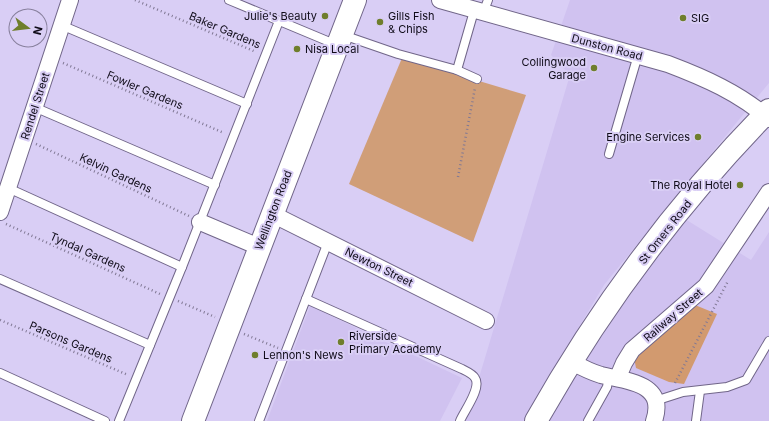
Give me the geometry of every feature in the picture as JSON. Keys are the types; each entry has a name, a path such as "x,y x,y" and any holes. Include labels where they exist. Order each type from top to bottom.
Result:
{"street":[{"name":"Rendel Street","path":"0,212 70,0"},
{"name":"Wellington Road","path":"193,421 355,0"},
{"name":"Dunston Road","path":"440,0 482,8 668,64 719,86 749,102 767,115"},
{"name":"St Omers Road","path":"536,421 601,317 676,216 699,188 767,115"},
{"name":"Railway Street","path":"614,377 632,350 706,286 769,192"},
{"name":"Newton Street","path":"272,214 486,321"},
{"path":"200,222 259,247"},
{"path":"572,362 592,372 640,384 652,396 656,413 654,421"}],"lane":[{"path":"229,0 279,21 339,39 457,70 477,79"},
{"path":"457,70 482,8"},
{"path":"119,421 170,298 279,21"},
{"path":"61,25 247,104"},
{"path":"609,154 638,55"},
{"path":"34,107 215,184"},
{"path":"8,188 182,267"},
{"path":"259,421 328,242"},
{"path":"0,279 150,345"},
{"path":"306,299 462,369 475,377 477,383 476,390 460,421"},
{"path":"652,396 727,387 746,380 769,341"},
{"path":"0,374 104,421"},
{"path":"588,421 614,377"},
{"path":"696,421 700,391"}],"path":[{"name":"Baker Gardens","path":"135,0 265,56"},
{"name":"Fowler Gardens","path":"50,58 233,137"},
{"path":"458,177 477,79"},
{"name":"Kelvin Gardens","path":"25,138 200,222"},
{"name":"Tyndal Gardens","path":"0,222 170,298"},
{"path":"652,396 661,386 669,387 674,385 732,274"},
{"name":"Parsons Gardens","path":"0,320 136,379"}],"shaded area":[{"path":"570,0 769,0 769,83 604,285 523,421 466,421 570,75 551,55"},
{"path":"402,58 526,95 473,242 349,184"},
{"path":"685,219 751,260 769,232 769,421 542,421 562,390 592,351 667,240"},
{"path":"695,305 717,314 684,384 669,382 636,368 634,357"},
{"name":"Riverside Primary Academy","path":"310,306 462,378 440,421 267,421"}],"place":[{"name":"Julie's Beauty","path":"325,16"},
{"name":"SIG","path":"683,18"},
{"name":"Gills Fish & Chips","path":"380,22"},
{"name":"Nisa Local","path":"297,49"},
{"name":"Collingwood Garage","path":"594,68"},
{"name":"Engine Services","path":"698,137"},
{"name":"The Royal Hotel","path":"740,185"},
{"name":"Riverside Primary Academy","path":"341,342"},
{"name":"Lennon's News","path":"255,355"}]}
